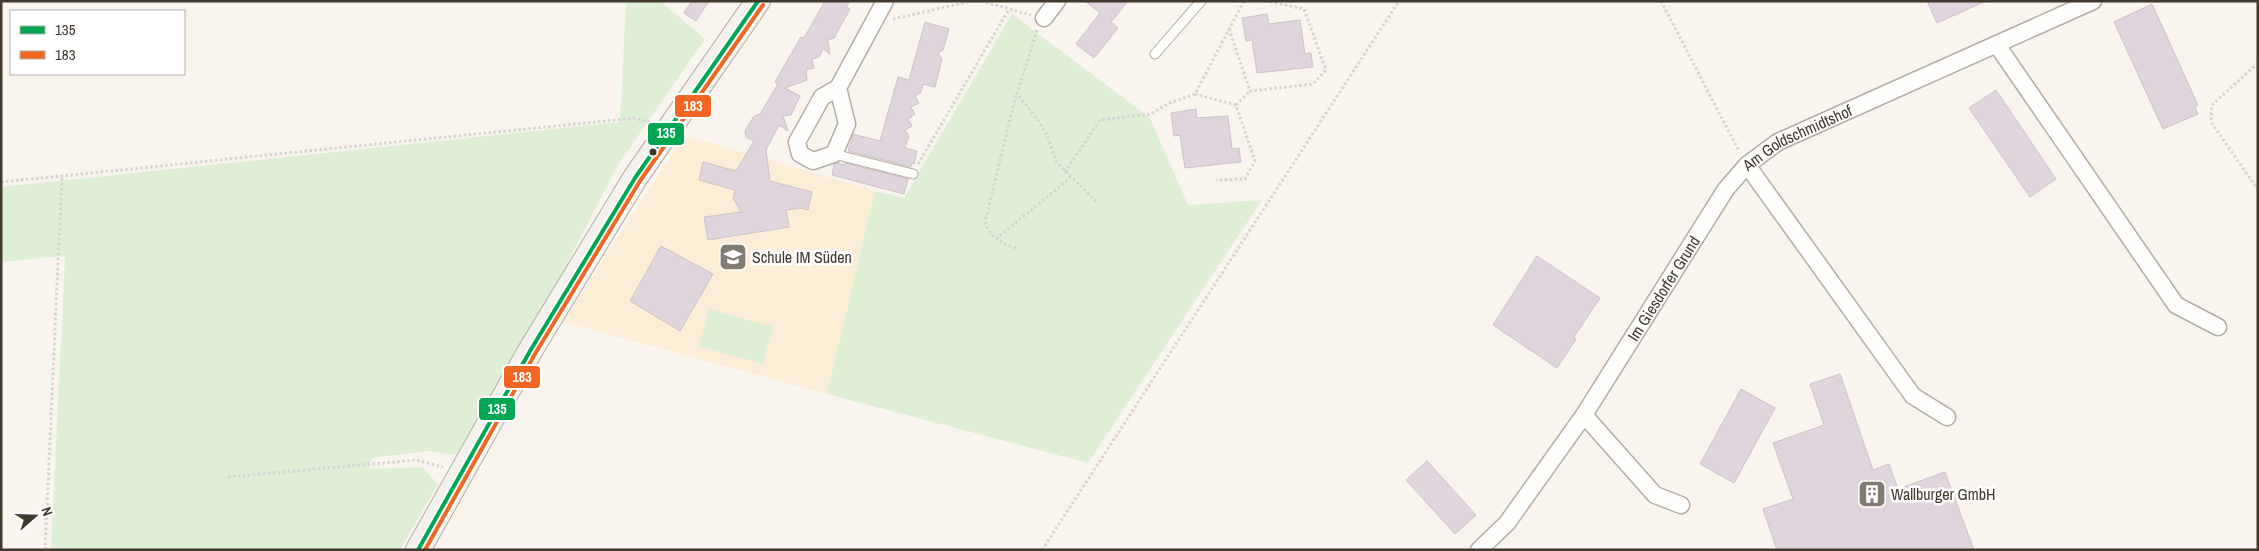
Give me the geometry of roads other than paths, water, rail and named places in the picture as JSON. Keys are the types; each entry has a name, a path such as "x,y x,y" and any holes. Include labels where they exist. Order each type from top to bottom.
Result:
{"street":[{"path":"418,550 462,475 530,351 652,152 758,1"},
{"path":"1043,19 1057,1"},
{"name":"Am Goldschmidtshof","path":"1947,417 1913,396 1747,165 1778,142 2094,1"},
{"path":"838,88 847,124 834,154 814,161 800,154 796,142 822,97 838,88 882,7"},
{"path":"1997,44 2176,305 2218,327"},
{"name":"Im Giesdorfer Grund","path":"1478,550 1507,523 1584,415 1726,189 1747,165"},
{"path":"1584,415 1655,495 1681,505"}],"lane":[{"path":"1155,54 1201,1"},
{"path":"834,154 913,174"}],"place":[{"name":"Schule IM Süden","path":"733,257"},
{"name":"Wallburger GmbH","path":"1872,494"}]}
